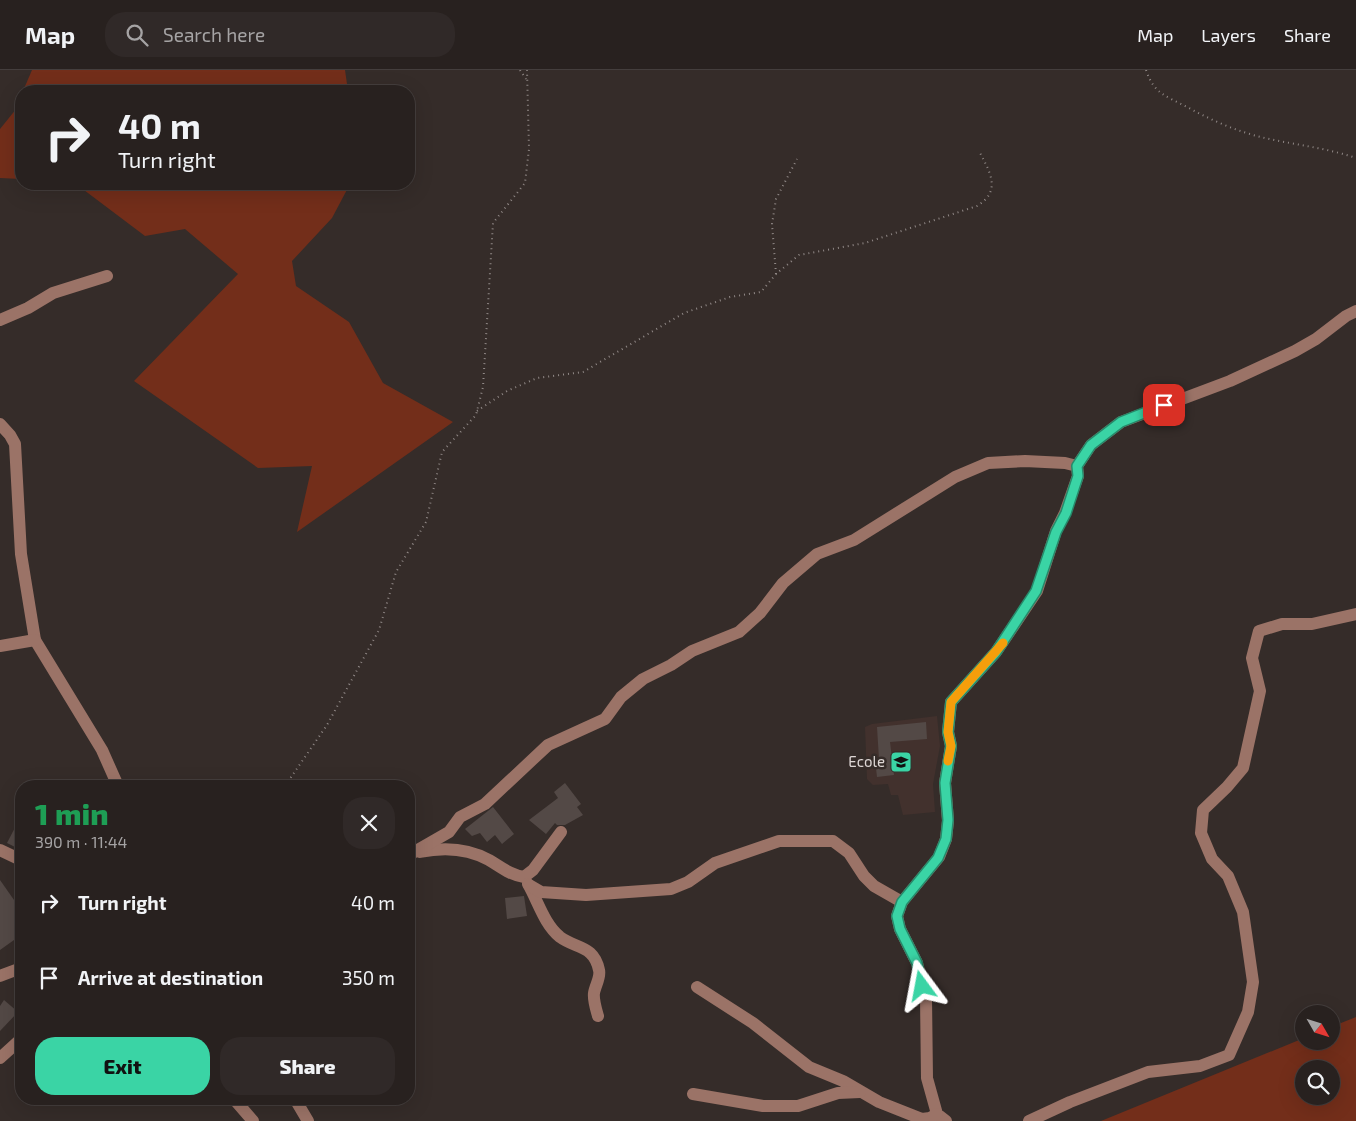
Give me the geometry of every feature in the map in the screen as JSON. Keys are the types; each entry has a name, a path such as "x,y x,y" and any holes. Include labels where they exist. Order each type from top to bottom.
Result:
{"street":[{"path":"0,320 28,308 53,293 107,276"},
{"path":"697,987 753,1022 809,1067 844,1081 860,1092 922,1119 942,1118 927,1078 926,998 917,963 900,929 897,916 902,902 938,858 946,839 948,820 945,783 951,746 948,732 951,702 996,652 1036,591 1056,532 1066,513 1078,476 1077,466 1091,445 1121,422 1230,381 1295,351 1356,311"},
{"path":"0,424 15,444 21,554 35,640 102,750 115,780"},
{"path":"415,852 449,832 460,818 485,804 548,745 605,719 621,697 642,678 671,665 692,651 739,632 760,613 783,583 817,554 854,540 954,477 988,463 1025,461 1077,466"},
{"path":"1029,1121 1070,1102 1148,1072 1200,1066 1229,1055 1248,1012 1252,982 1243,912 1228,876 1212,859 1201,833 1202,810 1228,787 1243,768 1260,692 1252,658 1259,631 1282,624 1312,624 1356,614"},
{"path":"0,646 35,640"},
{"path":"526,881 561,832"},
{"path":"415,853 438,848 464,850 482,856 526,881 541,892 586,895 672,889 688,882 716,863 779,841 833,841 849,853 864,876 874,886 902,902"},
{"path":"0,850 15,857"},
{"path":"526,881 544,917 558,935 569,943 584,946 593,956 600,972 594,995 598,1016"},
{"path":"0,976 15,970"},
{"path":"0,1058 15,1044"},
{"path":"693,1094 763,1106 798,1106 838,1093 860,1092"},
{"path":"239,1105 254,1121"},
{"path":"299,1105 308,1121"}],"path":[{"path":"520,70 527,81"},
{"path":"478,411 483,387 490,235 493,223 525,183 529,149 527,70"},
{"path":"1146,70 1150,82 1166,98 1230,128 1264,138 1339,152 1356,158"},
{"path":"289,780 327,725 379,630 396,572 426,522 442,452 461,433 478,411 507,391 537,378 583,372 684,313 730,297 761,292 776,274 799,255 865,243 977,206 988,199 993,185 987,166 978,151"},
{"path":"776,274 772,224 776,199 797,159"}],"shaded area":[{"path":"32,70 345,70 347,85 26,85"},
{"path":"15,110 15,179 0,178 0,129"},
{"path":"84,190 347,190 332,218 292,261 296,286 349,322 383,383 453,422 297,532 312,466 258,468 134,381 238,274 185,229 145,236"},
{"name":"Ecole","path":"937,716 940,746 933,784 935,812 903,815 898,795 891,795 888,784 873,785 867,779 865,727 872,724"},
{"path":"1356,1017 1356,1121 1101,1121 1295,1042 1295,1050 1340,1050 1340,1023"}],"building":[{"path":"926,722 927,739 890,742 894,775 877,777 875,760 879,759 877,727"},
{"path":"565,783 581,804 577,807 583,815 565,825 557,825 555,823 546,834 529,820 558,798 554,792"},
{"path":"493,807 514,834 502,844 495,835 487,842 480,833 472,836 465,829"},
{"path":"15,828 15,847 7,843"},
{"path":"0,880 15,901 15,939 0,950"},
{"path":"524,896 527,916 507,919 505,898"},
{"path":"4,1000 15,1009 15,1015 0,1031 0,1006"}],"slow traffic":[{"path":"948,761 951,746 948,732 951,702 978,674 1003,643"}],"place":[{"name":"Ecole","path":"901,762"}],"route":[{"path":"922,986 917,963 900,929 897,916 902,902 938,858 946,839 948,820 945,783 946,766 951,746 948,732 951,702 996,652 1036,591 1056,532 1066,513 1078,476 1077,466 1091,445 1121,422 1164,405"}]}
